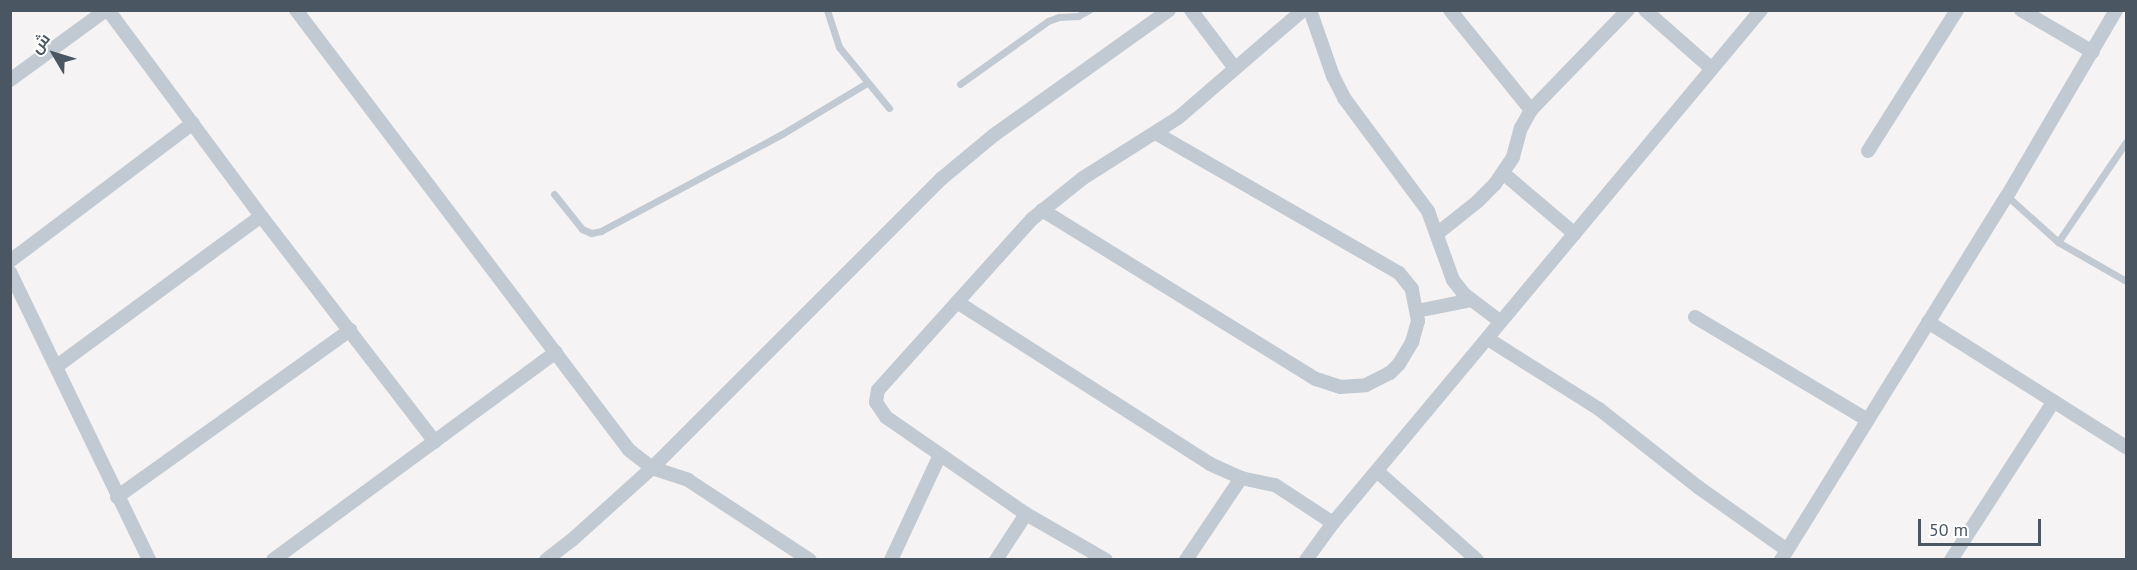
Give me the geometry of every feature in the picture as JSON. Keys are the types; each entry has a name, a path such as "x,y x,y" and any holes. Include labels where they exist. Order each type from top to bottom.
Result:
{"street":[{"path":"10,80 107,10 261,216 435,442"},
{"path":"296,10 629,450 652,468 688,480 810,560"},
{"path":"546,560 580,533 652,468 941,179 994,135 1169,10"},
{"path":"1191,10 1234,67"},
{"path":"1106,560 1026,513 886,417 878,407 876,396 888,376 1042,210 1083,178 1157,134 1303,10"},
{"path":"1310,10 1333,76 1344,98 1421,200 1438,233 1448,272 1471,300 1501,322"},
{"path":"1450,10 1531,110"},
{"path":"1438,233 1477,202 1503,173 1513,157 1521,128 1531,110 1612,16 1628,10"},
{"path":"1645,10 1712,69"},
{"path":"1306,560 1333,523 1378,472 1761,10"},
{"path":"1868,151 1957,10"},
{"path":"2021,10 2093,52"},
{"path":"1488,339 1599,409 1784,555 2007,196 2116,10"},
{"path":"10,261 193,123"},
{"path":"1042,210 1328,384 1360,386 1390,373 1407,354 1412,342 1417,310 1412,289 1391,267 1157,134"},
{"path":"1503,173 1575,234"},
{"path":"57,366 261,216"},
{"path":"10,272 149,560"},
{"path":"1417,310 1471,300"},
{"path":"957,302 1209,464 1241,478 1266,481 1285,489 1333,523"},
{"path":"1695,317 1868,420"},
{"path":"1928,322 2127,447"},
{"path":"117,497 350,330"},
{"path":"273,560 556,352"},
{"path":"1951,560 2054,401"},
{"path":"891,560 940,454"},
{"path":"1378,472 1477,560"},
{"path":"1186,560 1241,478"},
{"path":"996,560 1026,513"}],"lane":[{"path":"827,10 839,47 889,108"},
{"path":"960,84 1048,21 1089,10"},
{"path":"554,194 582,229 591,233 601,231 782,134 867,83"},
{"path":"2058,242 2127,142"},
{"path":"2007,196 2058,242 2127,281"}]}
